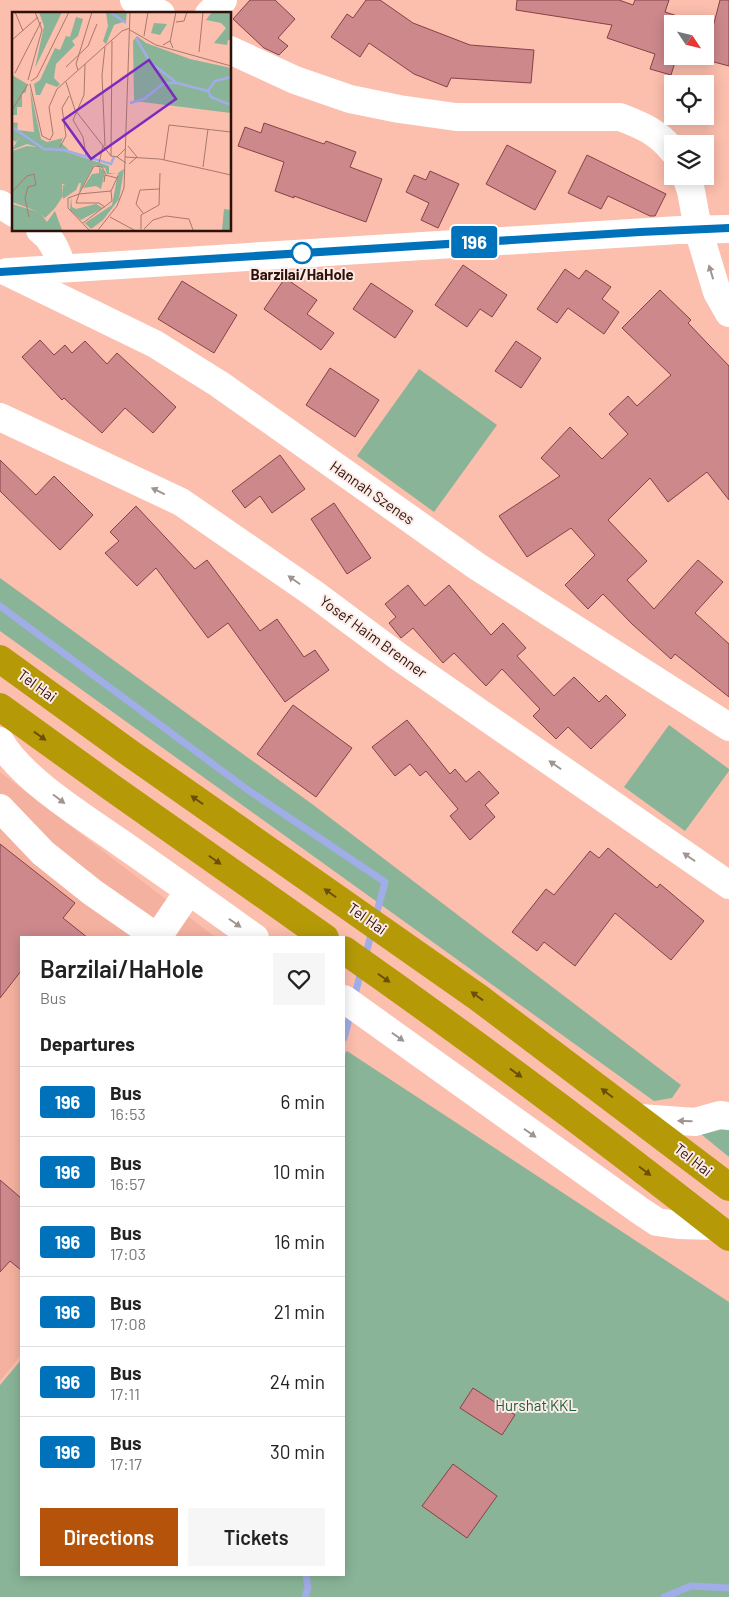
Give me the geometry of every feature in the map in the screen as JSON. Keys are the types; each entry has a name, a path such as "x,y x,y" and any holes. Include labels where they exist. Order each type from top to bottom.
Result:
{"highway":[{"name":"Tel Hai","path":"0,659 131,754 479,998 729,1187"},
{"path":"0,707 108,786 322,936"},
{"path":"345,951 540,1091 722,1232"}],"street":[{"path":"134,0 157,12"},
{"path":"212,12 223,0"},
{"path":"231,50 295,80 350,99 456,118 620,117 645,126 664,140"},
{"path":"690,185 698,229 717,292 729,312"},
{"path":"0,204 12,212"},
{"path":"3,272 729,228"},
{"path":"42,231 55,246 63,268"},
{"name":"Hannah Szenes","path":"3,272 155,344 219,384 478,567 729,727"},
{"name":"Yosef Haim Brenner","path":"0,418 181,502 312,593 407,663 729,885"},
{"path":"0,740 8,755 32,777 85,818 252,936"},
{"path":"0,808 43,853 92,892 157,936"},
{"path":"159,936 189,891"},
{"path":"345,1000 657,1222 722,1232"},
{"path":"640,1118 695,1122 720,1115 729,1116"}],"shaded area":[{"path":"0,772 214,936 20,936 20,1356 0,1381"}],"green space":[{"path":"419,369 497,425 434,512 357,456"},
{"path":"0,578 312,804 681,1085 672,1098 654,1101 0,631"},
{"path":"669,725 729,769 685,831 624,787"},
{"name":"Hurshat KKL","path":"347,1051 729,1302 729,1597 0,1597 0,1385 20,1361 20,1576 345,1576 345,1053"},
{"path":"729,1124 729,1157 696,1130"}],"building":[{"path":"250,0 275,0 295,19 278,38 288,46 279,55 264,48 233,19"},
{"path":"366,0 380,0 413,23 470,45 534,50 531,83 451,78 447,87 414,74 369,43 360,57 331,37 347,14 353,18"},
{"path":"517,0 619,0 633,5 635,0 669,0 665,12 674,15 664,15 664,65 674,65 671,75 650,69 655,54 607,38 612,25 516,10"},
{"path":"720,0 729,0 729,66 714,62 714,23"},
{"path":"264,123 324,144 326,141 356,152 350,167 382,179 366,222 275,191 284,162 238,146 245,127 261,133"},
{"path":"507,145 556,171 535,210 486,184"},
{"path":"587,155 666,194 655,216 650,216 608,196 601,209 568,193"},
{"path":"430,171 459,184 438,228 421,220 429,203 406,192 414,175 426,180"},
{"path":"463,265 507,295 492,317 480,309 467,327 435,305"},
{"path":"565,269 579,279 586,270 611,287 602,299 619,312 604,334 568,308 557,323 537,309"},
{"path":"285,278 317,300 307,314 334,333 321,350 264,309"},
{"path":"182,281 237,315 214,353 158,319"},
{"path":"371,283 413,311 395,338 353,309"},
{"path":"660,290 691,320 688,323 729,366 729,500 707,472 668,502 650,478 608,520 647,561 627,580 654,609 698,560 723,582 695,613 729,644 729,697 675,654 671,659 632,624 603,594 588,609 565,585 595,555 571,528 527,557 499,516 560,476 541,458 570,427 602,459 628,434 609,414 628,396 637,406 671,375 622,328"},
{"path":"40,340 54,355 65,345 72,353 85,341 107,364 117,353 176,407 153,433 125,408 102,433 64,398 62,400 22,357"},
{"path":"516,341 541,358 521,388 495,371"},
{"path":"330,368 379,400 355,437 306,405"},
{"path":"280,455 305,489 272,513 260,496 245,508 232,491"},
{"path":"0,460 36,495 54,476 93,515 60,550 0,491"},
{"path":"334,503 371,558 347,574 311,519"},
{"path":"136,506 195,569 207,560 260,631 277,619 304,657 315,650 329,670 285,702 228,623 208,638 156,568 137,586 105,553 119,541 110,532"},
{"path":"408,585 425,606 449,585 491,635 503,623 526,648 517,656 554,696 574,677 599,702 606,695 626,715 591,749 568,727 556,739 533,716 540,709 502,669 486,686 454,653 443,663 413,628 401,638 389,623 396,617 385,604"},
{"path":"293,705 352,748 316,797 257,754"},
{"path":"407,720 450,774 455,769 466,782 479,771 499,793 485,805 495,817 470,840 450,816 458,809 426,771 420,776 410,764 395,776 372,747"},
{"path":"0,844 75,903 63,918 86,936 20,936 20,972 0,998"},
{"path":"608,848 657,888 660,884 704,921 671,960 615,913 575,966 544,942 537,951 512,932 546,889 554,895 590,851 599,858"},
{"path":"0,1180 20,1197 20,1269 10,1261 0,1272"},
{"path":"473,1388 515,1415 502,1435 460,1408"},
{"path":"453,1464 497,1496 467,1538 422,1506"}],"waterway":[{"path":"0,606 248,790 385,882 375,919"},
{"path":"365,958 372,930"},
{"path":"354,999 361,971"},
{"path":"345,1034 351,1012"},
{"path":"305,1597 308,1588 306,1576"},
{"path":"664,1597 691,1586 729,1588"}],"bus line":[{"name":"196","path":"0,272 729,228"}],"place":[{"name":"Barzilai/HaHole","path":"302,253"}]}
